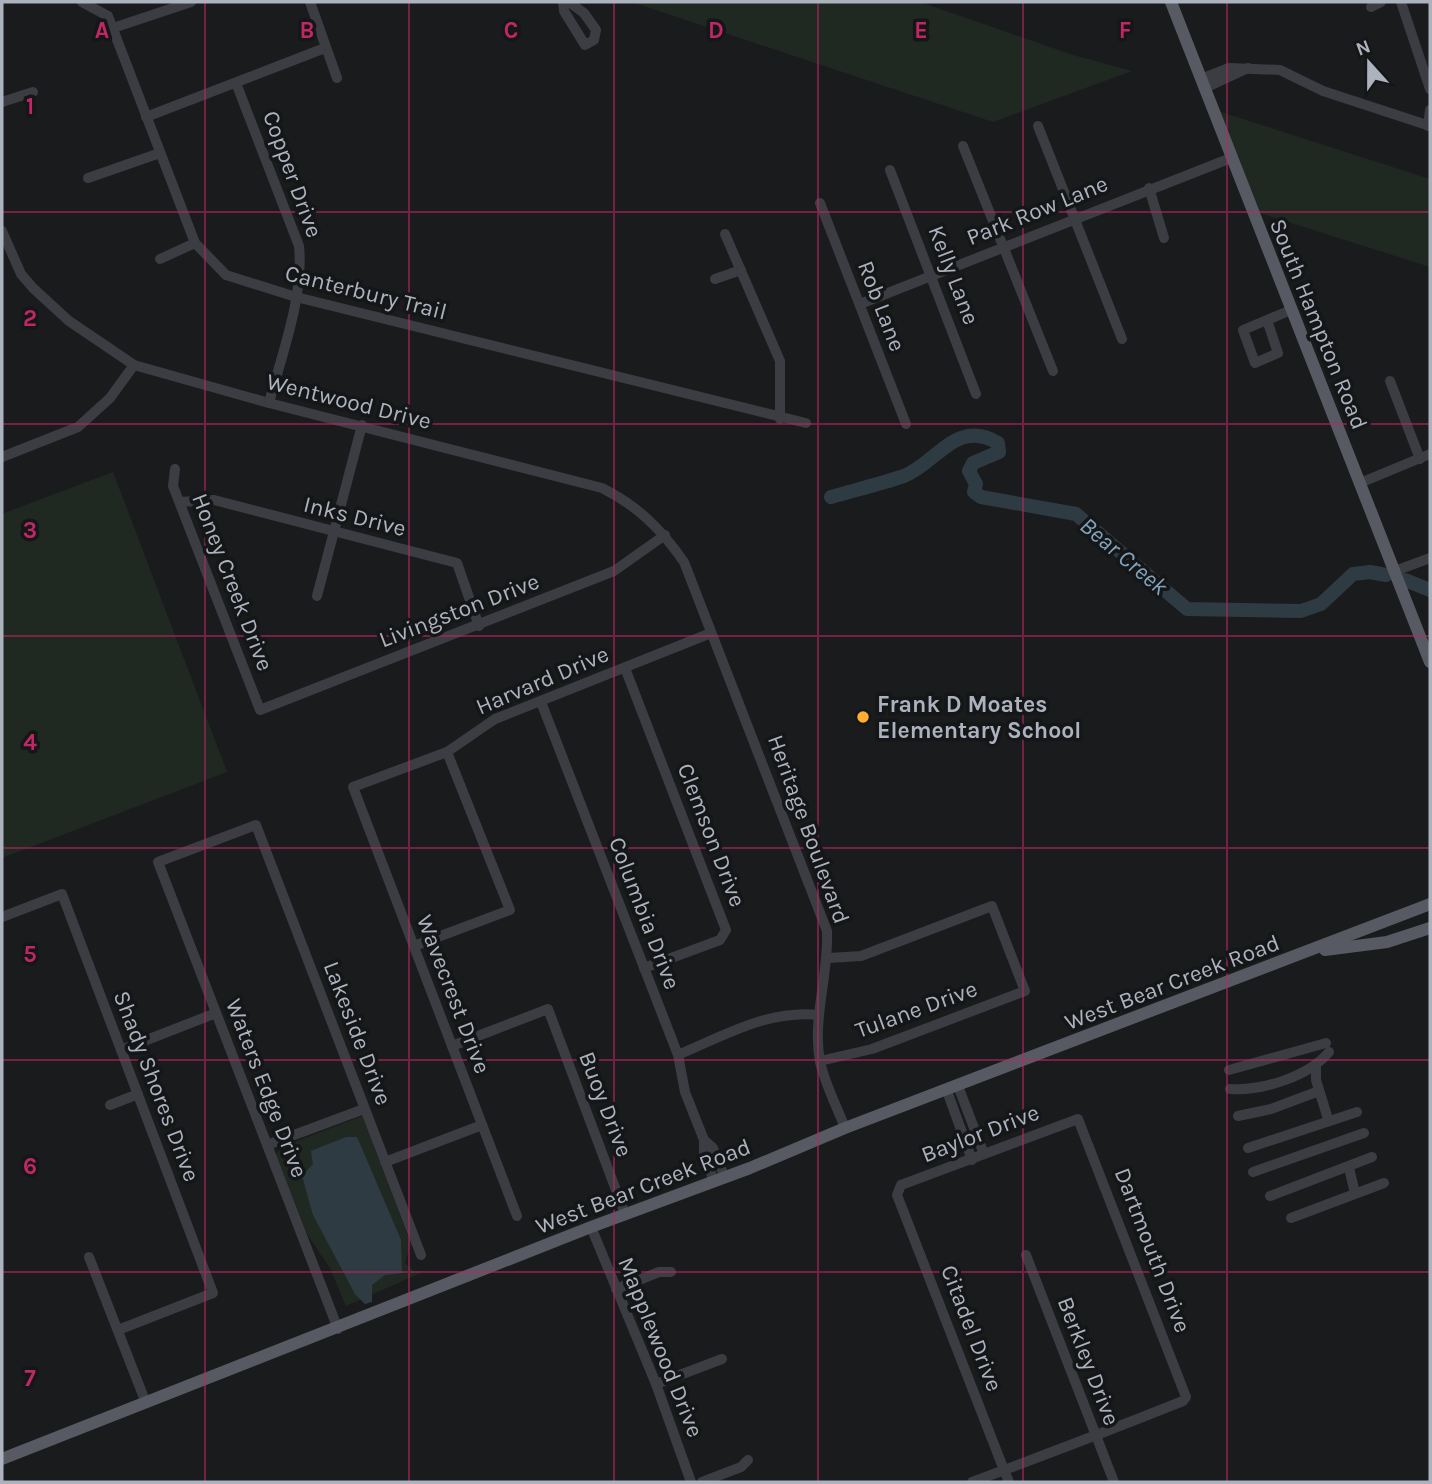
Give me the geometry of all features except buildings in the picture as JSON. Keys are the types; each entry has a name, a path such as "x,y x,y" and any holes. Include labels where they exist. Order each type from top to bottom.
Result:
{"main road":[{"name":"South Hampton Road","path":"1171,2 1430,662"},
{"name":"West Bear Creek Road","path":"2,1459 338,1329 591,1227 720,1180 845,1128 1430,904"},
{"name":"West Bear Creek Road","path":"1301,955 1387,942 1430,928"}],"street":[{"name":"Canterbury Trail","path":"82,2 108,16 195,243 211,264 226,275 296,297 780,419 806,423"},
{"path":"114,28 191,2"},
{"path":"310,2 337,78"},
{"path":"563,2 564,12 585,45 594,40 596,30 584,13 569,2"},
{"path":"1401,2 1430,89"},
{"path":"146,117 325,48"},
{"path":"1203,83 1248,68 1280,70 1323,91 1429,126 1430,110"},
{"name":"Copper Drive","path":"236,83 299,246 301,267 296,297 269,403"},
{"path":"2,102 33,92"},
{"path":"1038,126 1122,339"},
{"path":"963,146 1053,371"},
{"path":"88,178 160,153"},
{"name":"Park Row Lane","path":"860,304 1149,188 1231,158"},
{"name":"Kelly Lane","path":"890,170 976,394"},
{"path":"1149,188 1164,239"},
{"name":"Rob Lane","path":"820,203 906,424"},
{"name":"Wentwood Drive","path":"2,231 4,244 33,288 69,321 134,365 269,403 602,488 628,501 665,535 684,562 695,592"},
{"path":"725,234 780,361 780,419"},
{"path":"160,259 195,243"},
{"path":"715,279 741,270"},
{"path":"1267,320 1291,310"},
{"path":"2,457 78,427 110,398 134,365"},
{"path":"1360,483 1425,457 1390,381"},
{"path":"317,596 362,425"},
{"name":"Honey Creek Drive","path":"175,470 173,486 260,710"},
{"name":"Inks Drive","path":"180,502 214,500 457,563 478,626"},
{"name":"Livingston Drive","path":"260,710 614,571 665,535"},
{"path":"1395,571 1430,558"},
{"name":"Heritage Boulevard","path":"695,592 827,931 829,958 819,1015 820,1061 845,1128"},
{"name":"Harvard Drive","path":"353,787 447,751 495,719 711,633"},
{"name":"Clemson Drive","path":"625,668 726,930 720,940 644,968"},
{"name":"Columbia Drive","path":"541,702 678,1055 685,1092 704,1140 713,1148 720,1180"},
{"path":"414,946 510,909 447,751"},
{"name":"Wavecrest Drive","path":"353,787 517,1216"},
{"name":"Lakeside Drive","path":"158,862 256,825 421,1255"},
{"name":"Waters Edge Drive","path":"158,862 338,1329"},
{"name":"Shady Shores Drive","path":"2,917 62,894 213,1293 118,1330"},
{"name":"Tulane Drive","path":"820,1061 872,1049 1025,991 992,906 861,956 829,958"},
{"name":"Buoy Drive","path":"452,1046 548,1009 625,1214"},
{"path":"121,1050 216,1013"},
{"path":"678,1055 774,1016 799,1013 819,1015"},
{"path":"1229,1070 1327,1048 1316,1067 1319,1091 1328,1119"},
{"path":"1230,1089 1244,1090 1269,1084 1316,1067"},
{"path":"953,1088 984,1154"},
{"path":"953,1088 972,1160"},
{"path":"1238,1116 1271,1109 1319,1091"},
{"path":"110,1105 138,1094"},
{"path":"267,1145 364,1109"},
{"path":"1248,1148 1328,1119 1357,1112"},
{"name":"Baylor Drive","path":"898,1189 901,1185 1078,1119"},
{"name":"Dartmouth Drive","path":"1078,1119 1186,1397 1183,1401 1096,1435"},
{"path":"385,1162 482,1125"},
{"path":"1253,1172 1364,1133"},
{"path":"1270,1196 1372,1157"},
{"path":"1349,1168 1355,1193"},
{"path":"1290,1218 1384,1183"},
{"name":"Citadel Drive","path":"898,1189 897,1195 1009,1482"},
{"name":"Mapplewood Drive","path":"591,1227 656,1384 691,1482"},
{"name":"Berkley Drive","path":"1026,1255 1114,1482"},
{"path":"89,1257 146,1403"},
{"path":"616,1289 659,1272 671,1272"},
{"path":"656,1384 722,1359"},
{"path":"972,1482 1096,1435"},
{"path":"702,1482 741,1466 748,1460"}],"shaded area":[{"path":"632,2 920,2 1073,55 1132,71 993,122"},
{"path":"1218,111 1430,179 1430,267 1257,212"},
{"path":"113,472 227,772 2,858 2,514"},
{"path":"362,1116 411,1244 405,1263 414,1271 425,1271 346,1306 330,1268 307,1234 276,1154 282,1147"},
{"path":"346,1137 357,1137 401,1240 402,1273 385,1275 372,1285 372,1302 365,1304 355,1294 313,1215 302,1176 313,1164 311,1151"}],"waterway":[{"name":"Bear Creek","path":"831,497 904,476 959,439 983,437 998,443 999,452 973,463 969,471 976,484 974,492 981,497 1076,514 1187,609 1301,611 1321,604 1353,574 1370,572 1386,575"},
{"name":"Bear Creek","path":"1405,580 1430,590"}],"place":[{"name":"Frank D Moates Elementary School","path":"863,717"}]}
